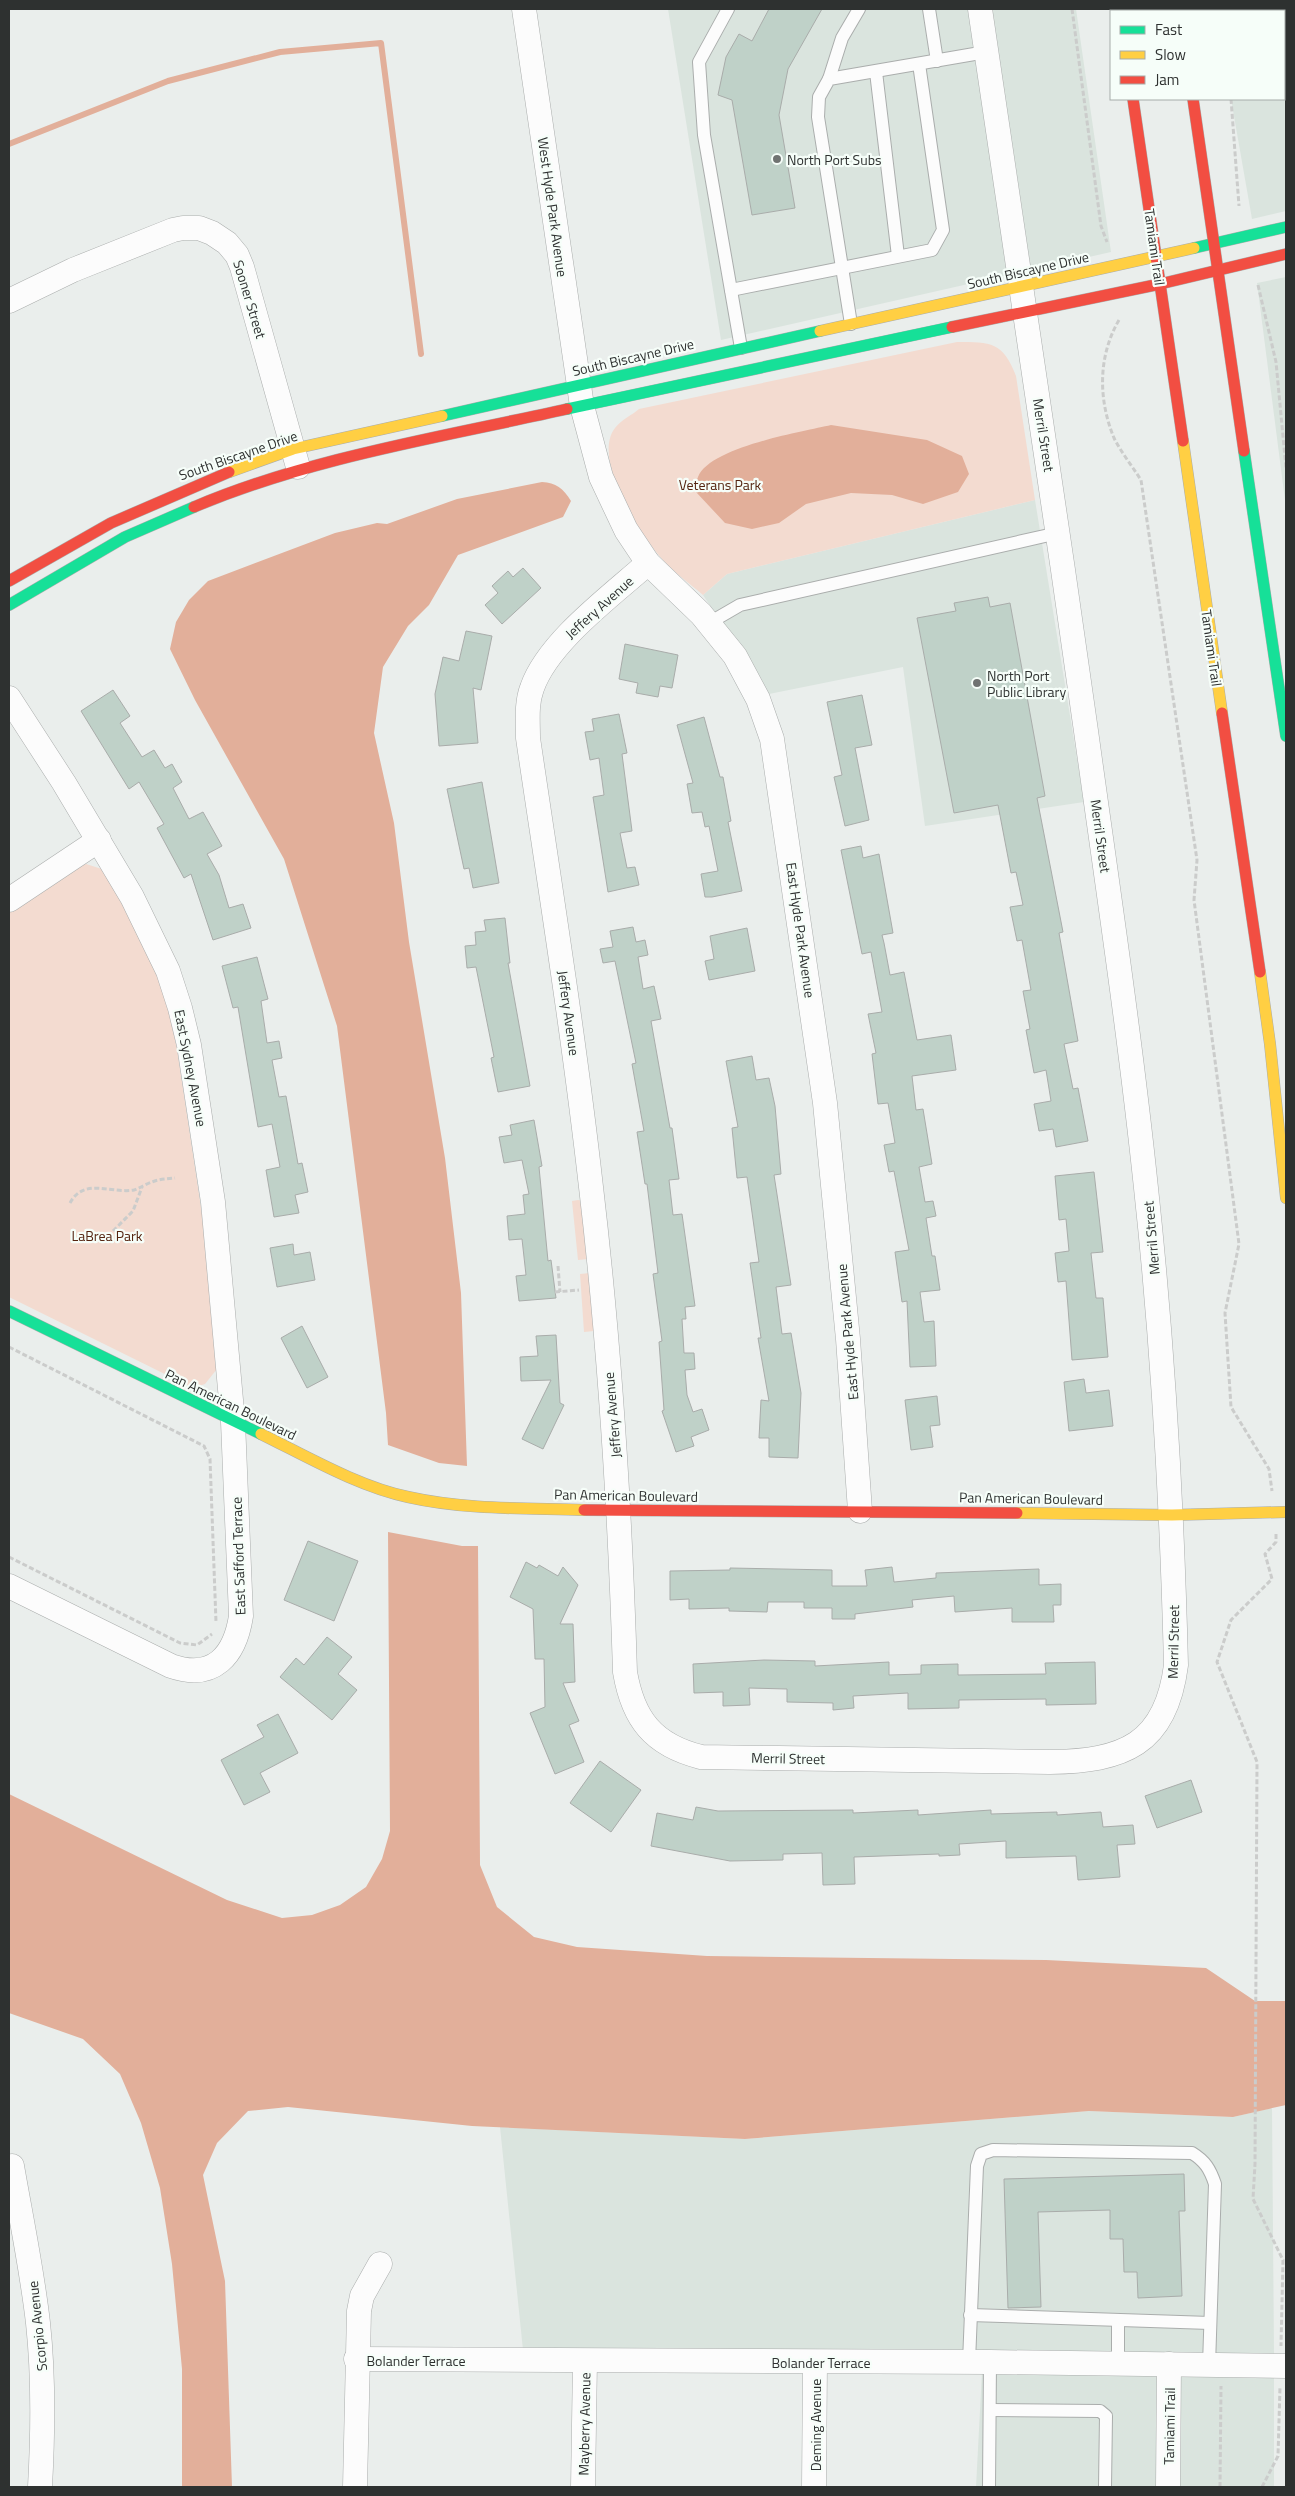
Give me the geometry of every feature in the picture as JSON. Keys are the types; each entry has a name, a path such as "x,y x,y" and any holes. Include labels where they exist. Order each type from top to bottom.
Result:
{"street":[{"name":"West Hyde Park Avenue","path":"524,9 581,395"},
{"name":"Merril Street","path":"620,1511 626,1678 636,1711 647,1728 661,1740 678,1750 702,1757 1085,1761 1121,1753 1141,1740 1160,1716 1173,1682 1176,1665 1172,1515 1147,1193 1135,1090 1058,533 980,9"},
{"name":"Tamiami Trail","path":"1133,100 1270,1044 1286,1198"},
{"path":"1193,100 1286,736"},
{"name":"South Biscayne Drive","path":"9,605 125,537 230,492 296,459 581,395 741,348 1286,227"},
{"name":"Sooner Street","path":"9,301 73,270 173,230 199,228 212,233 227,243 237,255 242,267 296,459"},
{"name":"South Biscayne Drive","path":"9,582 60,549 108,523 214,476 581,395 1160,284 1286,254"},
{"name":"East Hyde Park Avenue","path":"581,395 601,477 626,530 648,563 709,623 734,656 758,699 770,733 777,764 825,1103 848,1339 860,1511"},
{"name":"Jeffery Avenue","path":"620,1511 592,1187 574,1050 528,738 527,713 532,688 542,666 555,647 648,563"},
{"name":"East Sydney Avenue","path":"9,698 99,840 132,897 168,971 189,1045 213,1202 233,1422"},
{"path":"9,900 99,840"},
{"name":"Pan American Boulevard","path":"9,1311 342,1474 406,1497 467,1506 620,1511 860,1511 1172,1515 1280,1512"},
{"name":"East Safford Terrace","path":"9,1586 178,1668 196,1670 221,1661 230,1651 238,1635 242,1605 233,1422"},
{"name":"Scorpio Avenue","path":"12,2166 30,2264 38,2324 42,2390 40,2487"},
{"path":"355,2487 356,2360 359,2311 362,2296 380,2264"},
{"name":"Bolander Terrace","path":"356,2360 980,2362 1283,2366"},
{"name":"Mayberry Avenue","path":"584,2362 584,2487"},
{"name":"Deming Avenue","path":"814,2487 815,2362"},
{"name":"Tamiami Trail","path":"1168,2487 1169,2364"}],"lane":[{"path":"728,9 699,62 704,135 741,348"},
{"path":"851,324 818,118 819,97 829,79 842,38 859,9"},
{"path":"929,9 937,61"},
{"path":"829,79 986,52"},
{"path":"730,290 932,250 943,230 919,64"},
{"path":"876,72 898,256"},
{"path":"709,623 740,605 1058,533"},
{"path":"989,2487 990,2410 970,2315 976,2166 981,2154 993,2150 1192,2153 1202,2159 1210,2169 1215,2184 1210,2323 1215,2365"},
{"path":"970,2315 1210,2323"},
{"path":"1118,2320 1118,2363"},
{"path":"990,2410 1100,2411 1106,2416 1105,2487"}],"path":[{"path":"1072,9 1101,226 1108,245"},
{"path":"1231,100 1240,206"},
{"path":"1258,285 1276,362 1286,468"},
{"path":"1119,320 1109,340 1101,380 1104,406 1114,438 1141,480 1198,860 1194,900 1239,1244 1225,1313 1231,1407 1269,1469 1280,1512 1276,1542 1265,1554 1272,1579 1231,1620 1217,1662 1257,1762 1255,2164 1253,2199 1284,2260 1283,2366 1278,2456 1262,2487"},
{"path":"70,1203 77,1193 88,1189 103,1187 128,1190 142,1187 154,1181 175,1178"},
{"path":"113,1231 133,1211 142,1187"},
{"path":"558,1266 560,1292"},
{"path":"555,1292 579,1290"},
{"path":"9,1348 204,1446 210,1459 216,1628 202,1643 191,1646 180,1643 9,1558"},
{"path":"1215,2365 1220,2487"}],"shaded area":[{"path":"668,9 968,9 1008,275 721,340"},
{"path":"992,9 1076,9 1111,252 1031,270"},
{"path":"1286,9 1286,211 1252,219 1231,100 1285,100 1285,10 1216,10"},
{"path":"1286,277 1286,508 1257,283"},
{"path":"831,425 927,440 962,456 969,474 958,492 923,504 892,495 851,493 806,504 779,523 752,529 725,523 696,492 698,477 706,466 720,457 758,442"},
{"path":"542,482 559,487 571,501 563,517 458,555 429,605 408,626 383,667 374,733 394,823 409,942 445,1158 461,1293 467,1466 439,1463 388,1445 386,1413 337,1026 284,859 195,700 170,649 176,622 189,600 208,581 335,533 377,523 387,524 457,499"},
{"path":"1035,500 1084,802 925,826 903,667 769,694 703,595 727,574"},
{"path":"388,1532 462,1546 478,1546 480,1865 497,1907 534,1937 577,1947 707,1956 1046,1960 1206,1968 1255,2001 1286,2001 1286,2105 1233,2117 1089,2111 745,2139 472,2126 288,2107 248,2111 217,2143 203,2175 225,2281 232,2487 182,2487 182,2369 172,2264 160,2188 141,2123 120,2074 83,2039 9,2013 9,1794 227,1900 282,1918 312,1915 340,1905 366,1887 382,1859 390,1831"},
{"path":"1272,2108 1274,2355 523,2350 500,2127 745,2139 1089,2111 1233,2117"},
{"path":"982,2372 1158,2374 1157,2487 976,2487"},
{"path":"1181,2375 1274,2376 1274,2487 1180,2487"}],"green space":[{"name":"Veterans Park","path":"957,342 994,346 1001,350 1011,365 1016,376 1035,500 727,574 703,595 663,560 643,534 622,497 609,458 609,442 617,425 639,409"},
{"name":"LaBrea Park","path":"86,864 105,870 157,972 169,1008 205,1234 217,1369 205,1384 193,1388 9,1297 9,913 77,867"},
{"path":"572,1201 583,1201 588,1259 578,1260"},
{"path":"590,1273 594,1331 584,1332 580,1274"}],"building":[{"path":"769,9 822,9 788,69 779,115 795,208 752,215 732,100 718,95 726,57 739,34 752,41"},
{"path":"523,568 541,588 502,624 485,605 498,593 492,586 508,571 513,577"},
{"path":"988,597 990,607 1010,603 1045,796 1037,798 1063,932 1059,933 1078,1041 1064,1044 1073,1089 1078,1088 1088,1141 1056,1147 1053,1129 1039,1131 1034,1104 1051,1101 1046,1070 1034,1073 1026,1030 1030,1029 1023,991 1031,990 1022,940 1017,941 1010,907 1023,905 1016,872 1011,873 998,805 954,813 917,618 956,611 954,603"},
{"path":"466,631 492,636 481,690 473,688 478,743 439,746 435,694 443,657 459,661"},
{"path":"625,644 678,655 672,688 660,686 658,697 636,693 638,683 619,679"},
{"path":"113,690 130,716 120,723 142,757 154,750 165,768 172,764 182,782 173,788 189,819 203,812 222,846 207,854 219,875 229,908 243,904 251,928 213,940 191,874 184,878 157,828 164,824 139,782 129,789 81,711"},
{"path":"862,695 872,745 855,748 869,820 845,826 834,777 842,775 827,702"},
{"path":"619,714 627,753 622,754 632,831 620,833 627,868 635,867 639,885 608,892 593,797 604,795 599,758 590,760 585,732 594,731 592,719"},
{"path":"704,717 720,777 723,777 731,821 728,822 742,891 712,897 705,897 701,874 718,871 709,826 705,827 702,812 692,813 687,784 693,783 677,725"},
{"path":"482,782 499,883 473,888 469,868 464,869 447,789"},
{"path":"861,846 863,858 879,854 893,933 882,935 890,975 904,972 917,1040 951,1035 956,1070 912,1076 916,1110 923,1109 932,1164 919,1167 925,1202 933,1201 936,1216 926,1218 932,1256 935,1256 940,1290 920,1292 924,1322 934,1321 936,1366 910,1367 907,1301 902,1302 895,1252 909,1250 894,1171 889,1172 884,1145 895,1143 888,1103 878,1104 872,1054 876,1053 868,1014 882,1012 871,952 862,954 841,850"},
{"path":"505,918 510,963 508,963 530,1086 498,1092 491,1058 494,1057 476,967 467,968 465,946 476,945 475,932 486,931 484,920"},
{"path":"633,927 636,942 645,940 648,955 638,957 643,989 654,986 661,1019 651,1021 670,1128 672,1128 679,1179 669,1180 673,1215 682,1214 695,1306 685,1307 686,1319 682,1319 684,1353 694,1353 695,1369 685,1370 687,1395 693,1412 702,1409 709,1430 691,1437 694,1446 676,1452 662,1411 664,1410 659,1342 662,1341 653,1274 658,1273 647,1184 645,1184 637,1132 644,1131 632,1064 636,1063 615,961 603,963 600,949 613,947 610,931"},
{"path":"747,928 755,971 709,980 705,961 714,959 710,936"},
{"path":"257,957 268,999 261,1001 267,1043 279,1041 282,1058 272,1060 279,1097 286,1096 298,1164 302,1163 308,1192 295,1195 299,1213 274,1217 266,1170 280,1167 272,1124 258,1127 238,1007 233,1008 222,966"},
{"path":"752,1056 756,1080 769,1078 775,1106 781,1174 774,1175 791,1285 776,1287 782,1334 791,1333 801,1393 798,1458 769,1457 769,1438 759,1438 761,1400 769,1401 758,1338 761,1338 750,1263 759,1262 747,1177 737,1178 732,1128 738,1127 726,1061"},
{"path":"534,1120 542,1166 539,1167 548,1261 551,1260 556,1298 519,1301 516,1276 526,1275 522,1239 509,1240 507,1216 525,1214 523,1195 529,1194 522,1160 504,1163 499,1137 512,1135 510,1125"},
{"path":"1094,1172 1103,1252 1091,1253 1096,1298 1103,1298 1108,1357 1072,1360 1066,1281 1058,1282 1055,1253 1069,1251 1066,1219 1059,1220 1055,1176"},
{"path":"293,1244 294,1255 310,1252 315,1280 277,1287 270,1248"},
{"path":"302,1326 328,1377 307,1388 281,1338"},
{"path":"556,1335 560,1403 564,1405 543,1449 522,1439 551,1380 521,1381 520,1357 538,1356 536,1336"},
{"path":"1084,1379 1086,1393 1109,1390 1113,1426 1069,1431 1064,1382"},
{"path":"937,1396 940,1425 930,1426 933,1447 911,1450 905,1400"},
{"path":"308,1541 358,1561 334,1621 284,1600"},
{"path":"526,1562 537,1568 539,1565 558,1576 563,1567 578,1585 560,1624 573,1624 575,1682 563,1683 579,1721 569,1725 584,1762 555,1774 530,1713 545,1707 544,1659 535,1659 533,1609 510,1597"},
{"path":"892,1567 894,1582 936,1578 936,1573 1039,1569 1039,1585 1061,1584 1061,1605 1053,1605 1054,1622 1012,1622 1012,1608 955,1612 954,1596 912,1600 913,1607 855,1614 855,1619 832,1619 832,1608 804,1608 804,1602 768,1602 767,1612 729,1611 729,1608 689,1609 689,1599 670,1600 670,1571 730,1570 730,1568 832,1570 832,1586 867,1586 865,1570"},
{"path":"327,1637 352,1657 338,1674 357,1690 332,1720 280,1677 296,1658 304,1665"},
{"path":"764,1660 815,1661 815,1666 889,1662 889,1675 921,1674 921,1665 958,1664 958,1675 1046,1674 1045,1663 1095,1662 1096,1704 1046,1705 1046,1699 959,1700 959,1708 908,1709 908,1693 853,1696 854,1708 833,1710 833,1703 787,1702 787,1689 749,1688 750,1705 723,1706 723,1692 694,1693 693,1664"},
{"path":"278,1714 298,1753 260,1773 270,1792 244,1805 221,1760 264,1737 257,1725"},
{"path":"600,1761 641,1790 611,1832 570,1803"},
{"path":"1191,1780 1202,1812 1157,1828 1145,1796"},
{"path":"696,1807 718,1811 853,1810 853,1813 918,1810 918,1815 991,1810 991,1814 1057,1812 1057,1815 1101,1812 1103,1827 1133,1825 1135,1844 1117,1845 1120,1877 1078,1880 1076,1856 1006,1858 1006,1841 959,1844 960,1855 854,1857 855,1884 823,1885 822,1853 783,1854 783,1860 730,1861 651,1846 657,1813 693,1820"},
{"path":"1184,2174 1185,2211 1179,2211 1182,2296 1138,2298 1137,2272 1124,2272 1123,2239 1110,2239 1110,2210 1038,2212 1041,2307 1008,2308 1004,2179"}],"waterway":[{"path":"9,144 168,81 280,52 381,43 421,354"}],"traffic: fast":[{"path":"1194,248 1286,227"},
{"path":"567,409 952,327"},
{"path":"442,416 820,331"},
{"path":"1244,451 1286,736"},
{"path":"9,605 125,537 194,507"},
{"path":"9,1311 261,1434"}],"traffic: slow":[{"path":"820,331 1194,248"},
{"path":"229,472 293,449 442,416"},
{"path":"1183,441 1222,713"},
{"path":"1260,972 1270,1044 1286,1198"},
{"path":"261,1434 352,1478 408,1497 474,1506 584,1510"},
{"path":"1017,1513 1172,1515 1286,1512"}],"traffic: jam":[{"path":"1133,100 1183,441"},
{"path":"1193,100 1244,451"},
{"path":"952,327 1160,284 1286,254"},
{"path":"194,507 239,490 331,461 567,409"},
{"path":"9,581 111,523 229,472"},
{"path":"1222,713 1260,972"},
{"path":"584,1510 1017,1513"}],"place":[{"name":"North Port Subs","path":"777,159"},
{"name":"North Port Public Library","path":"977,683"}]}
